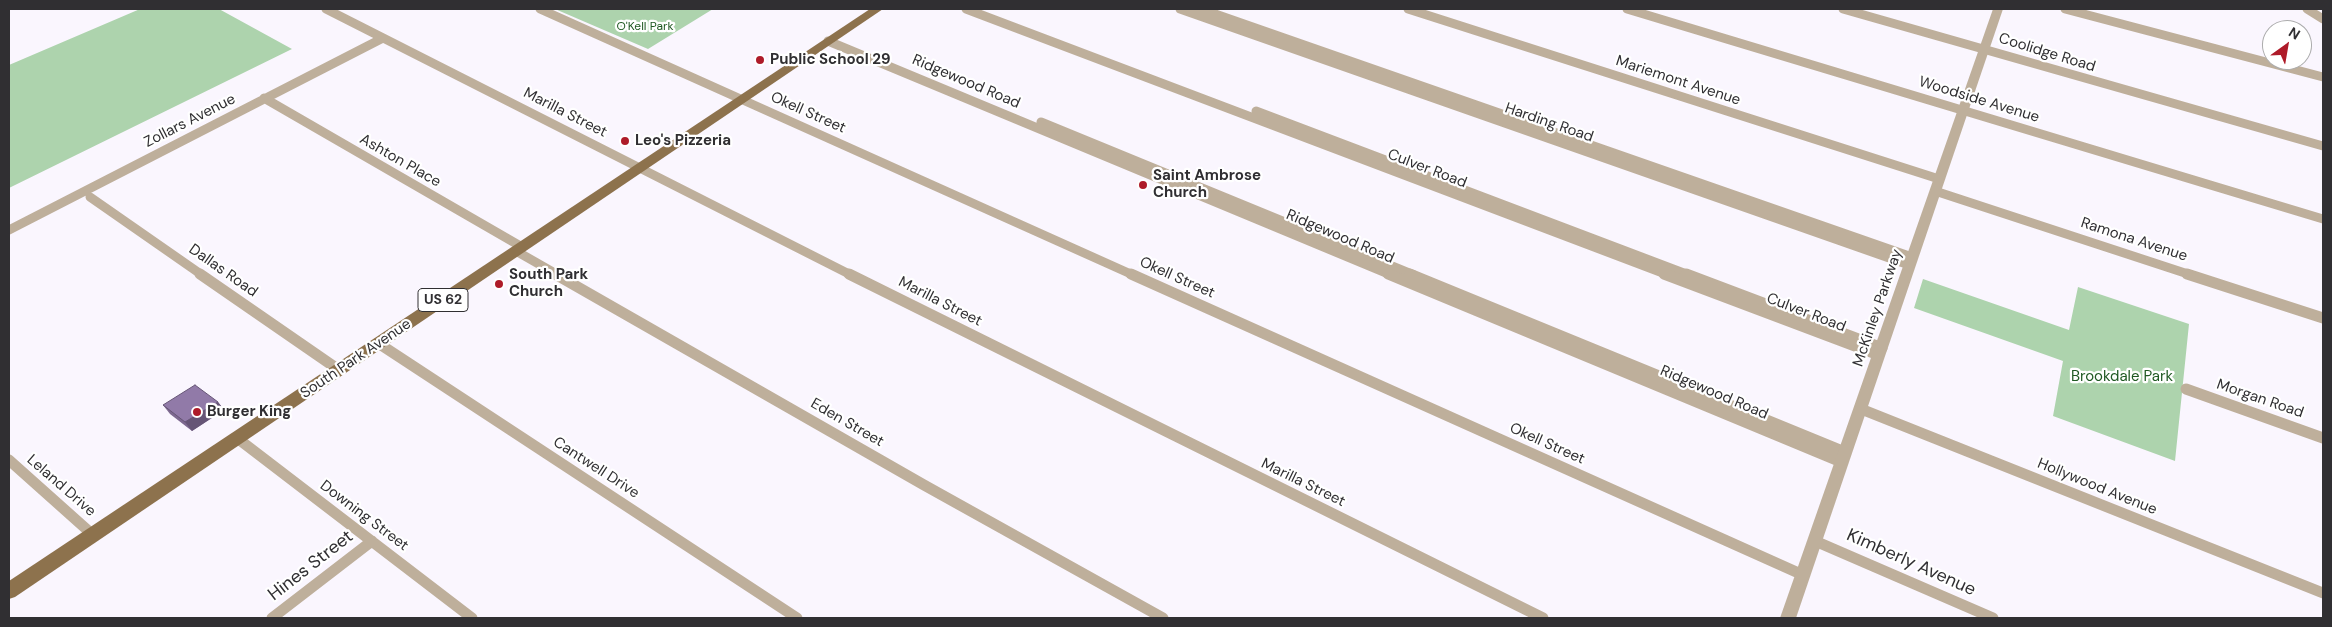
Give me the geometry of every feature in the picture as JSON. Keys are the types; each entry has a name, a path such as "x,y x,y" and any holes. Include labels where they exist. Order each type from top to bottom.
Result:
{"main road":[{"name":"South Park Avenue","path":"9,591 877,9"}],"street":[{"name":"Marilla Street","path":"326,9 639,168 1543,618"},
{"name":"Okell Street","path":"540,9 1803,575"},
{"name":"Culver Road","path":"966,9 1880,351"},
{"name":"Culver Road","path":"984,9 1880,351"},
{"name":"Harding Road","path":"1180,9 1241,26"},
{"name":"Harding Road","path":"1201,9 1241,26 1911,261"},
{"name":"Mariemont Avenue","path":"1408,9 1937,185"},
{"name":"Woodside Avenue","path":"1626,9 2323,219"},
{"name":"Coolidge Road","path":"1842,9 2005,56 2323,141"},
{"name":"McKinley Parkway","path":"1788,618 1998,9"},
{"path":"2065,9 2323,78"},
{"path":"2307,9 2323,19"},
{"name":"Zollars Avenue","path":"9,230 383,38"},
{"name":"Ridgewood Road","path":"831,39 1843,457"},
{"name":"Ashton Place","path":"264,98 519,249"},
{"name":"Coolidge Road","path":"2168,100 2323,146"},
{"name":"Ramona Avenue","path":"1937,185 2323,318"},
{"name":"Dallas Road","path":"90,197 339,370"},
{"name":"Eden Street","path":"519,249 924,485 1163,618"},
{"name":"Cantwell Drive","path":"378,344 797,618"},
{"name":"Morgan Road","path":"2186,389 2323,438"},
{"name":"Hollywood Avenue","path":"1861,409 2323,593"},
{"name":"Downing Street","path":"237,438 472,618"},
{"name":"Leland Drive","path":"9,460 93,535"},
{"name":"Hines Street","path":"272,618 372,541"},
{"name":"Kimberly Avenue","path":"1815,541 1993,618"}],"green space":[{"path":"140,9 219,9 292,49 9,188 9,65"},
{"name":"O'Kell Park","path":"555,9 713,9 648,49"},
{"name":"Brookdale Park","path":"1923,279 2069,330 2078,287 2189,324 2175,461 2053,416 2063,361 1914,308"}],"building":[{"path":"195,385 218,402 185,422 163,405"}],"place":[{"name":"Public School 29","path":"760,60"},
{"name":"Leo's Pizzeria","path":"625,141"},
{"name":"Saint Ambrose Church","path":"1143,185"},
{"name":"South Park Church","path":"499,284"},
{"name":"Burger King","path":"197,412"}]}
